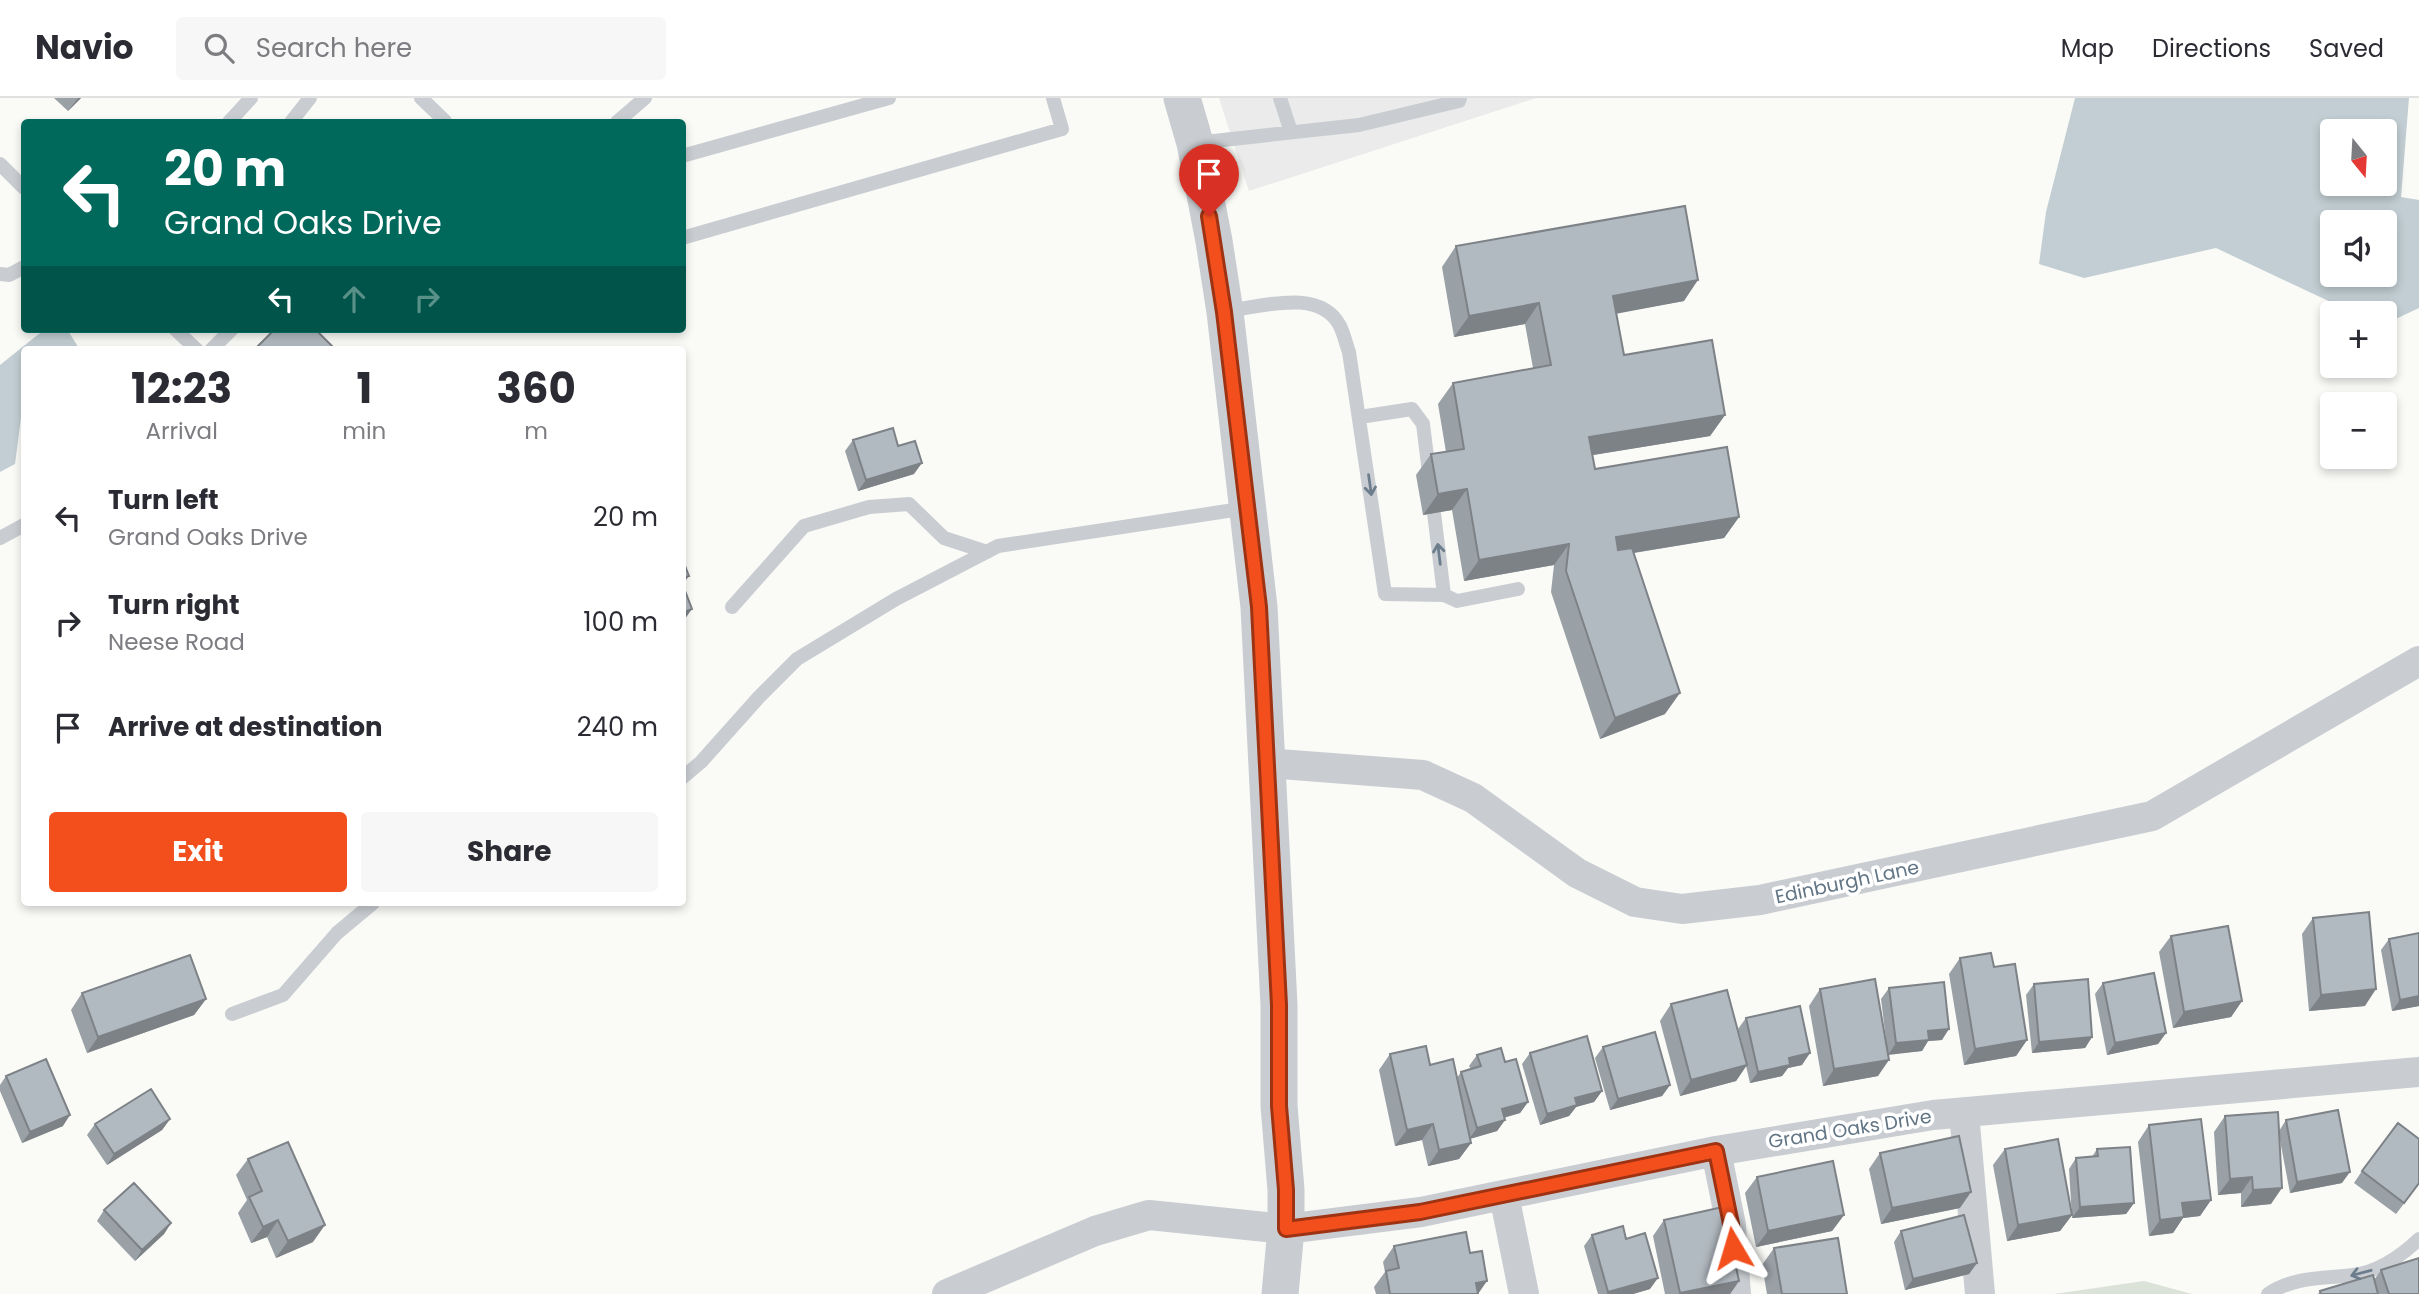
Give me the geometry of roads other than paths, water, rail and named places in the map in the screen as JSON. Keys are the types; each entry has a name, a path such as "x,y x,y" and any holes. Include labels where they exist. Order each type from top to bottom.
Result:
{"street":[{"path":"1182,98 1195,143 1214,241 1249,508 1259,607 1279,1005 1279,1106 1286,1190 1286,1229 1280,1294"},
{"name":"Edinburgh Lane","path":"1266,763 1423,775 1473,798 1577,873 1635,902 1682,909 1760,900 2152,816 2419,661"},
{"name":"Grand Oaks Drive","path":"947,1294 1084,1236 1149,1215 1286,1229 1420,1212 1716,1151 1933,1115 2419,1072"},
{"path":"1964,1112 1980,1294"},
{"path":"1716,1151 1731,1224 1736,1294"},
{"path":"1504,1195 1524,1294"}],"lane":[{"path":"232,119 251,98"},
{"path":"293,119 310,98"},
{"path":"421,98 442,119"},
{"path":"620,119 645,98"},
{"path":"686,155 889,98"},
{"path":"686,236 1062,129 1053,98"},
{"path":"1280,98 1291,132"},
{"path":"1195,143 1359,125 1458,101 1460,98"},
{"path":"0,164 21,185"},
{"path":"0,274 9,275 21,269"},
{"path":"1224,312 1302,301 1324,307 1340,324 1349,352 1360,417 1385,594 1444,595 1457,601 1518,589"},
{"path":"179,333 194,346"},
{"path":"215,346 228,333"},
{"path":"1360,417 1412,409 1423,424 1429,473"},
{"path":"732,607 804,526 869,508 909,504 944,538 987,552"},
{"path":"686,775 797,659 896,599 998,546 1249,508"},
{"path":"1434,513 1444,595"},
{"path":"0,538 21,527"},
{"path":"232,1014 283,995 337,933 369,906"},
{"path":"2268,1294 2277,1288 2302,1280 2367,1272 2408,1250 2419,1239"}]}
